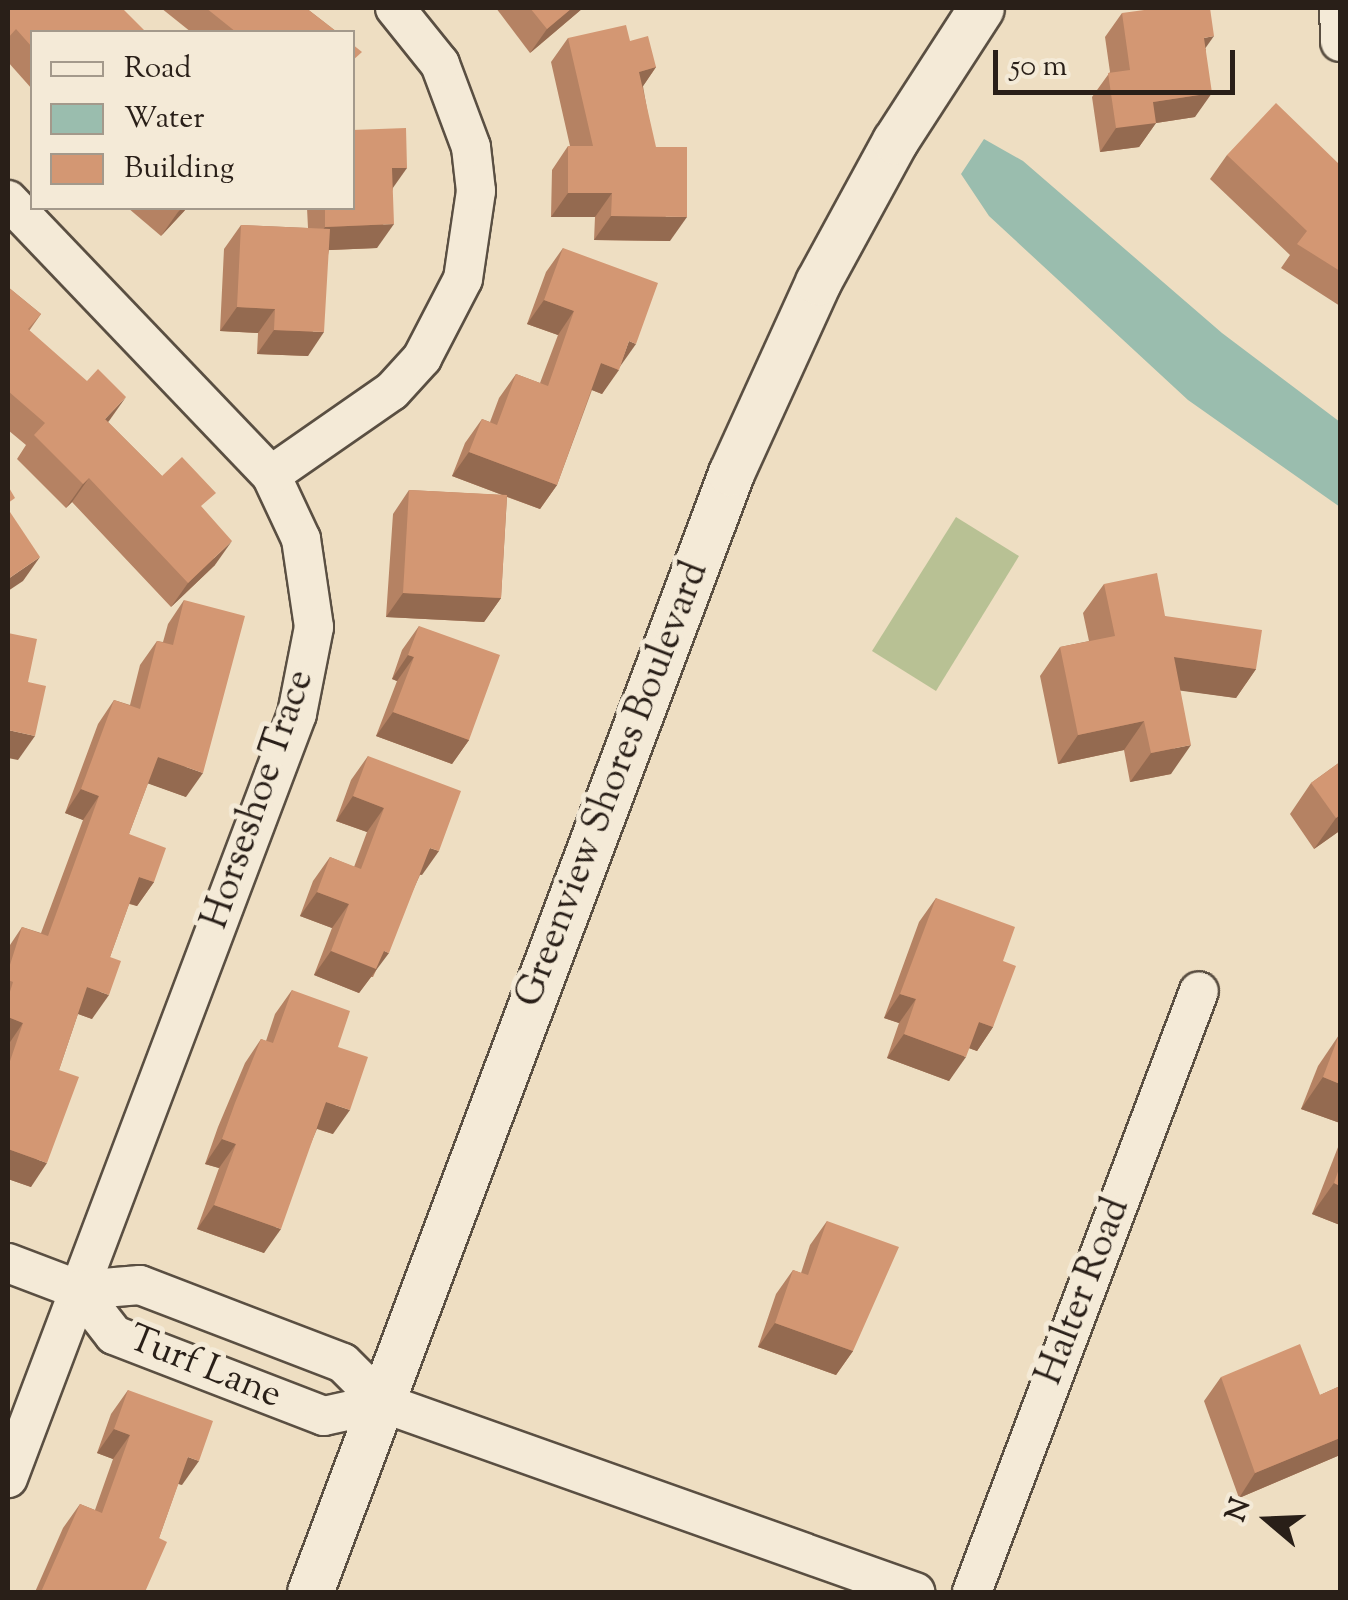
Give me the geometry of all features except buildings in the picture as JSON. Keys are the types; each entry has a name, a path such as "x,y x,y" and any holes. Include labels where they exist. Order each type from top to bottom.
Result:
{"street":[{"path":"271,475 392,391 430,345 463,279 476,191 472,147 440,64 395,8"},
{"name":"Greenview Shores Boulevard","path":"310,1592 731,473 818,282 895,141 981,8"},
{"path":"1338,8 1340,42"},
{"name":"Horseshoe Trace","path":"8,200 271,475 302,539 311,582 309,671 8,1478"},
{"name":"Halter Road","path":"972,1592 1199,991"},
{"path":"8,1263 79,1290"},
{"name":"Turf Lane","path":"79,1290 140,1285 343,1364 382,1404 916,1592"},
{"name":"Turf Lane","path":"79,1290 114,1336 324,1416 382,1404"}],"shaded area":[{"path":"956,517 1019,556 936,691 872,651"}],"water":[{"path":"984,139 1023,161 1222,333 1340,422 1340,507 1188,400 989,216 961,174"}]}
